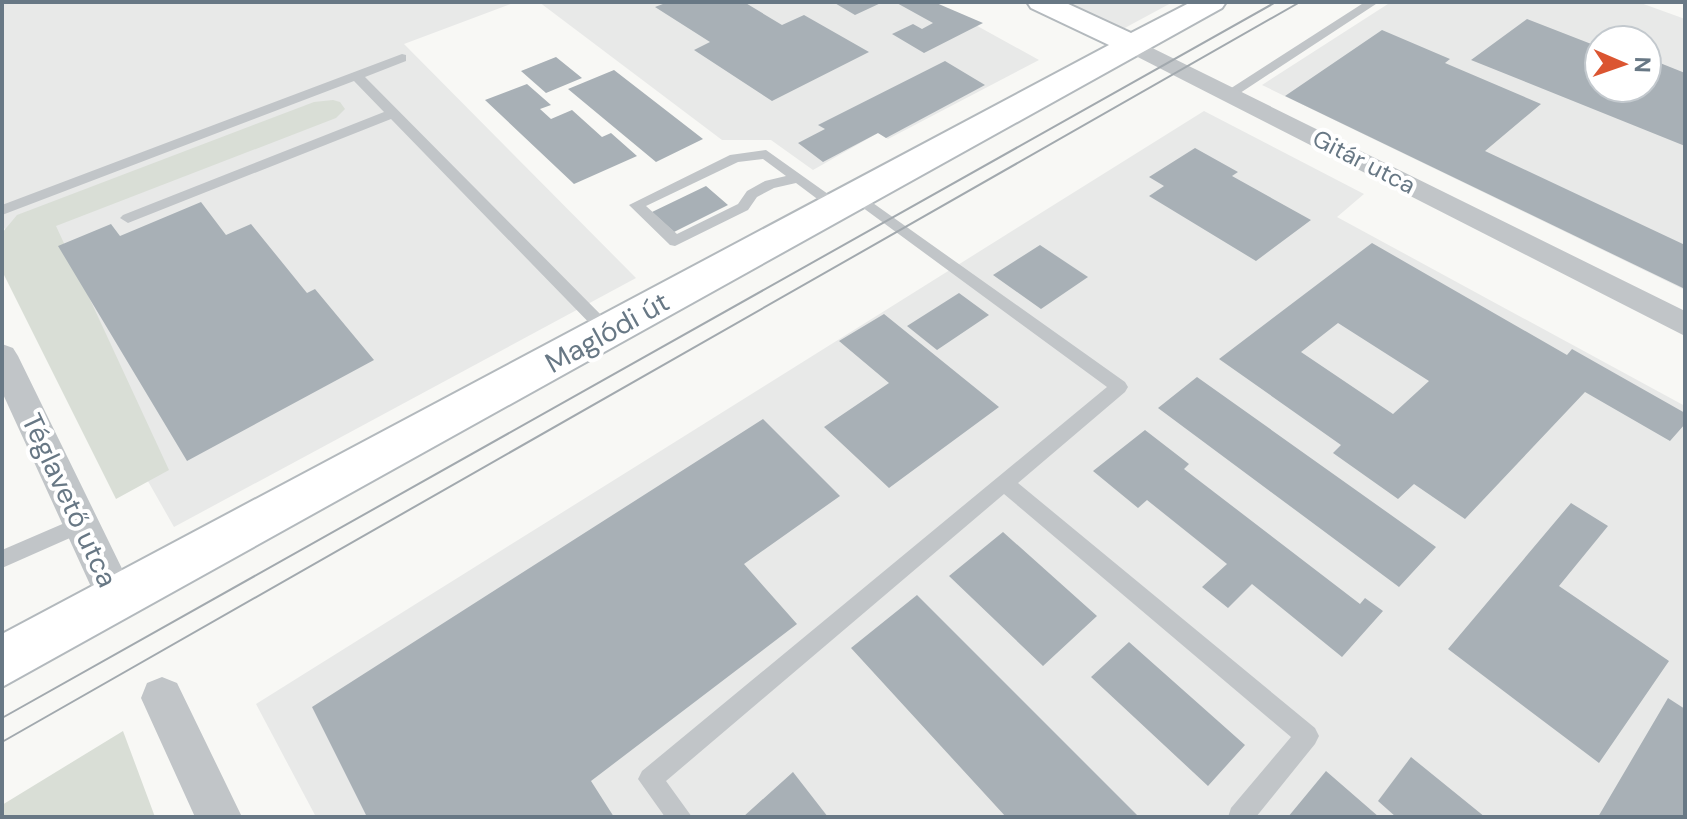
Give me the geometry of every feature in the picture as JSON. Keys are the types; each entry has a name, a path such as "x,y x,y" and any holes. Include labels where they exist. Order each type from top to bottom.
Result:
{"street":[{"name":"Gitár utca","path":"1041,2 1685,325"},
{"name":"Maglódi út","path":"2,662 1212,2"},
{"name":"Téglavető utca","path":"2,356 117,600"},
{"path":"162,698 219,817"}],"lane":[{"path":"1229,94 1373,2"},
{"path":"2,210 402,58"},
{"path":"357,76 608,332"},
{"path":"128,218 393,113"},
{"path":"680,817 650,779 1119,387 847,201 799,178 766,154 735,158 674,194 636,205 675,241 704,222 743,207 752,194 770,184 799,178"},
{"path":"1004,483 1307,736 1240,817"},
{"path":"2,559 81,524"}],"shaded area":[{"path":"2,2 516,2 404,44 636,278 174,527 2,224"},
{"path":"539,2 934,2 1039,60 888,139 878,133 813,170 771,140 722,140"},
{"path":"1064,2 1173,2 1121,30"},
{"path":"1391,2 1638,2 1685,19 1685,290 1262,85"},
{"path":"314,102 340,102 345,109 336,118 56,226 169,470 116,499 2,271 2,233 17,215"},
{"path":"1204,111 1364,194 1337,217 1685,406 1685,817 316,817 256,704"},
{"path":"123,731 155,817 2,817 2,805"}],"building":[{"path":"668,2 744,2 782,25 804,15 869,52 772,101 694,50 710,42 655,7"},
{"path":"833,2 883,2 855,15"},
{"path":"895,2 934,2 983,23 924,53 892,34 913,24 922,29 933,23"},
{"path":"1527,19 1583,41 1583,104 1663,104 1663,64 1685,73 1685,146 1471,60"},
{"path":"1382,30 1450,59 1445,63 1541,104 1485,151 1685,245 1685,289 1285,96"},
{"path":"556,57 582,78 546,93 521,71"},
{"path":"945,61 985,85 886,138 878,133 823,162 798,143 825,129 818,125"},
{"path":"614,70 703,139 656,162 568,89"},
{"path":"527,84 551,105 540,109 551,119 572,110 602,137 611,133 637,156 574,184 485,100"},
{"path":"1195,148 1238,172 1232,176 1311,220 1256,261 1149,196 1164,186 1149,177"},
{"path":"706,186 728,205 674,232 652,212"},
{"path":"201,202 226,235 251,224 307,293 315,289 374,360 187,461 58,246 111,224 120,236"},
{"path":"1372,243 1567,355 1572,349 1685,413 1685,424 1670,441 1585,392 1465,519 1414,484 1398,499 1333,453 1341,445 1219,359","holes":["1338,323 1429,381 1393,414 1301,352"]},
{"path":"1040,245 1088,277 1041,309 993,275"},
{"path":"959,293 989,315 937,350 907,326"},
{"path":"884,314 999,407 889,488 824,427 889,383 839,341"},
{"path":"1197,377 1436,547 1399,587 1158,408"},
{"path":"763,419 840,496 744,564 797,624 591,781 614,817 367,817 312,707"},
{"path":"1145,430 1189,464 1184,469 1360,604 1365,598 1383,611 1342,657 1252,584 1228,608 1202,587 1227,564 1147,500 1138,508 1093,471"},
{"path":"1571,503 1608,526 1559,586 1669,661 1599,763 1448,649"},
{"path":"1003,532 1097,616 1043,666 949,576"},
{"path":"917,595 1139,817 1006,817 851,648"},
{"path":"1129,642 1245,745 1208,786 1091,677"},
{"path":"1668,698 1685,709 1685,817 1598,817"},
{"path":"1411,757 1485,817 1396,817 1378,801"},
{"path":"1326,771 1379,817 1288,817"},
{"path":"793,772 828,817 743,817"}],"tram line":[{"path":"2,718 1276,2"},
{"path":"2,742 1300,2"}]}
